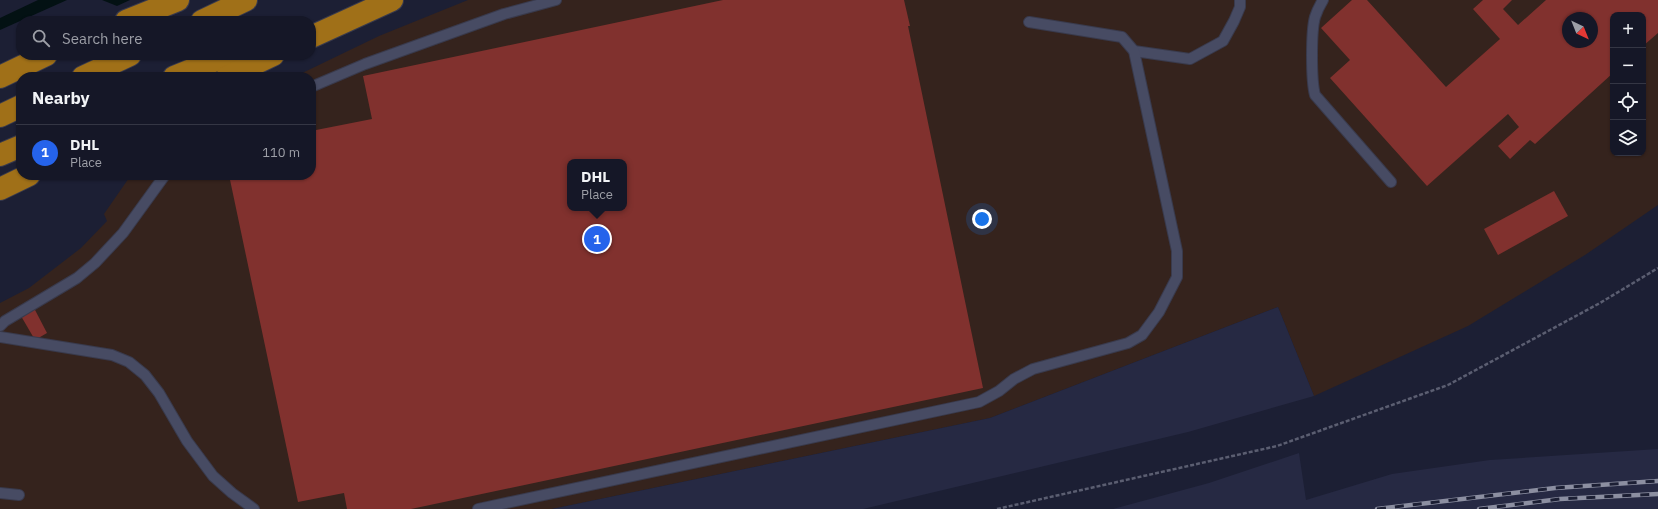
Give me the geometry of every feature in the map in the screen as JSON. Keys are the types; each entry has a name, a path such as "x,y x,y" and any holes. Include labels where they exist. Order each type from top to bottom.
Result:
{"highway":[{"path":"138,16 178,0"},
{"path":"212,16 246,0"},
{"path":"316,19 362,0"},
{"path":"316,35 392,0"},
{"path":"0,77 36,60"},
{"path":"94,72 119,60"},
{"path":"186,72 216,60"},
{"path":"237,72 263,60"},
{"path":"0,116 16,108"},
{"path":"0,155 16,148"},
{"path":"0,189 18,180"}],"lane":[{"path":"316,85 365,64 504,14 556,0"},
{"path":"1134,51 1190,59 1223,41 1240,7 1240,0"},
{"path":"1323,0 1314,18 1313,28 1312,85 1314,95 1391,182"},
{"path":"478,509 979,402 998,392 1014,379 1033,369 1128,343 1142,335 1159,312 1177,277 1177,251 1134,51 1122,37 1029,22"},
{"path":"0,326 5,321 77,278 95,263 123,233 161,180"},
{"path":"0,337 112,355 129,362 145,375 158,393 187,441 213,476 232,493 254,509"},
{"path":"0,493 19,494"}],"path":[{"path":"997,509 1277,446 1448,385 1600,303 1658,268"}],"shaded area":[{"path":"38,0 67,0 31,16 16,16 16,23 0,30 0,18"},
{"path":"102,0 130,0 117,6"},
{"path":"468,0 1658,0 1658,205 1585,255 1468,326 1314,396 1278,307 990,418 552,509 0,509 0,303 29,288 81,248 107,221 104,214 128,180 316,180 316,72 304,72 379,36"},
{"path":"1278,307 1314,396 1188,432 863,509 552,509 990,418"},
{"path":"1658,449 1658,509 1113,509 1209,483 1299,453 1306,500 1392,474 1490,460"}],"building":[{"path":"723,0 904,0 910,26 908,26 983,388 411,509 347,509 344,493 298,502 230,180 316,180 316,130 372,119 363,76"},
{"path":"1352,0 1367,0 1446,87 1500,39 1473,9 1483,0 1512,0 1503,9 1518,25 1546,0 1658,0 1658,33 1646,43 1646,12 1610,12 1610,76 1535,144 1530,140 1510,159 1498,146 1519,127 1508,114 1427,186 1330,78 1350,60 1321,28"},
{"path":"1554,191 1568,216 1498,255 1484,229"},
{"path":"34,308 47,333 35,340 21,316"}],"railway":[{"path":"1377,509 1555,488 1658,481"},
{"path":"1479,509 1560,499 1658,494"}],"place":[{"name":"DHL","path":"597,239"}]}
